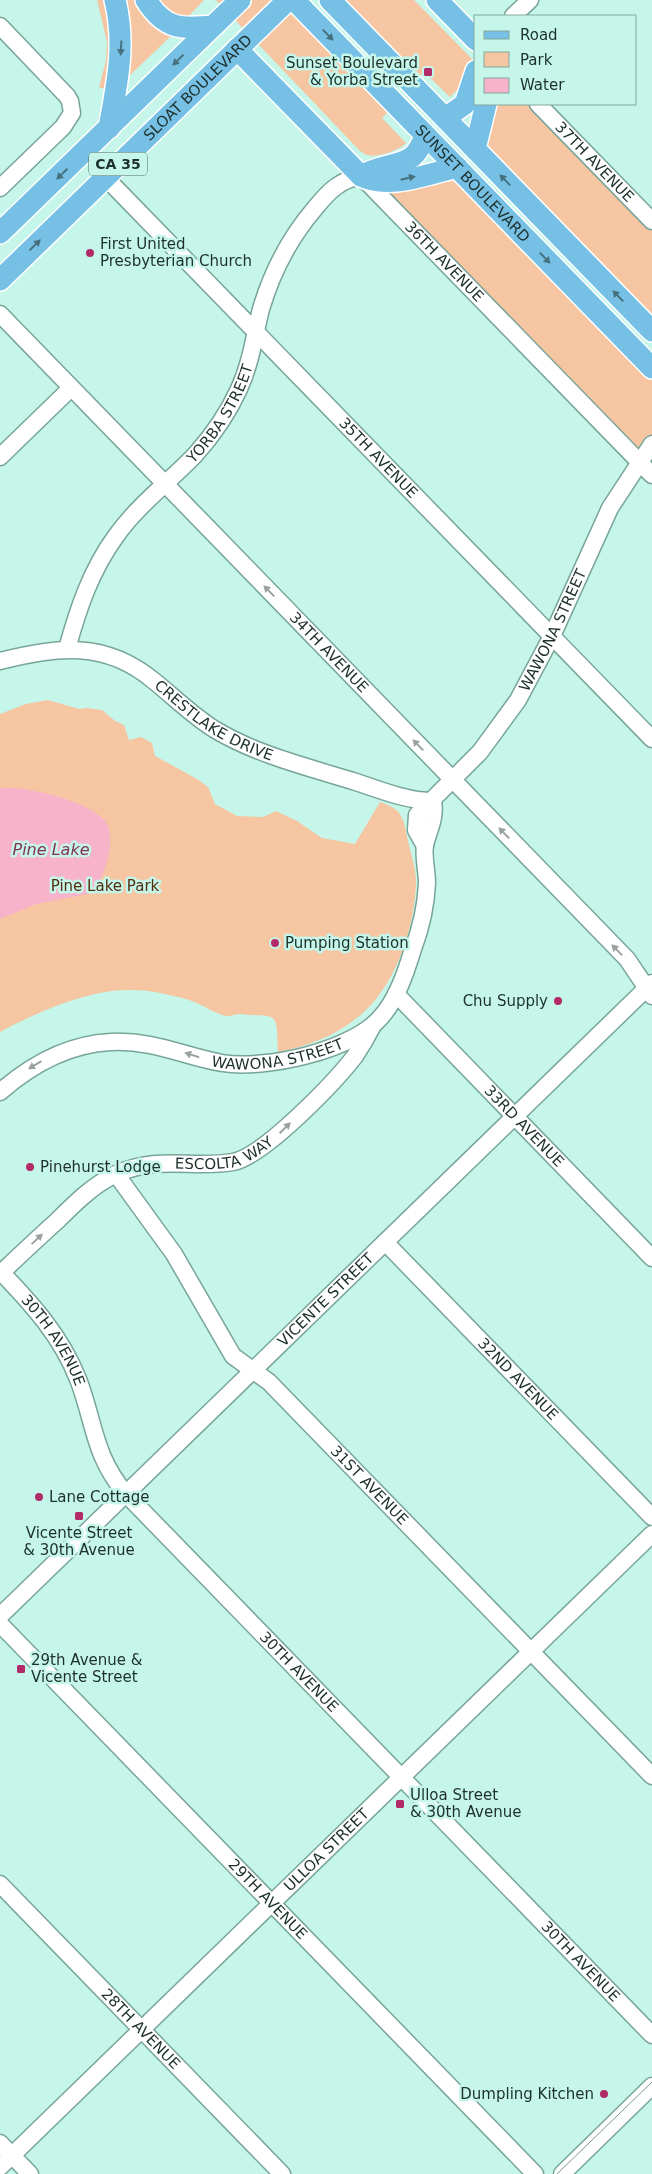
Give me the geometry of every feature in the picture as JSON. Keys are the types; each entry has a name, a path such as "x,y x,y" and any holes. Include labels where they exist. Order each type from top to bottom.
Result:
{"main road":[{"path":"109,128 121,48 115,0"},
{"path":"146,0 153,11 169,24 187,28 227,13"},
{"name":"SLOAT BOULEVARD","path":"0,280 288,0"},
{"name":"SUNSET BOULEVARD","path":"294,0 652,368"},
{"name":"SUNSET BOULEVARD","path":"330,0 652,331"},
{"path":"437,0 474,38"},
{"name":"CA 35","path":"0,233 227,13"},
{"name":"36TH AVENUE","path":"244,43 361,176"},
{"path":"445,118 465,104 474,78"},
{"path":"475,149 486,105"},
{"path":"361,176 378,167 410,159 418,151 426,136"},
{"path":"361,176 376,182 390,182 457,168"}],"street":[{"path":"514,15 530,0"},
{"path":"0,26 67,96 72,112 62,127 0,188"},
{"name":"37TH AVENUE","path":"539,105 652,221"},
{"name":"35TH AVENUE","path":"105,176 652,739"},
{"name":"YORBA STREET","path":"67,649 85,592 106,550 128,520 204,444 225,414 246,372 269,286 283,254 298,230 333,188 343,181 361,176"},
{"name":"36TH AVENUE","path":"361,176 652,475"},
{"name":"34TH AVENUE","path":"0,314 627,960 650,989"},
{"path":"0,457 71,388"},
{"name":"WAWONA STREET","path":"0,1092 24,1072 47,1058 71,1049 98,1043 145,1043 221,1063 264,1064 306,1056 344,1041 372,1027 385,1012 396,994 410,961 423,912 427,883 425,846 416,830 416,820 420,812 480,752 507,717 552,636 600,529 639,462 652,444"},
{"name":"CRESTLAKE DRIVE","path":"0,661 67,649 97,652 134,667 212,728 245,745 276,757 404,797 433,801"},
{"name":"VICENTE STREET","path":"0,1616 514,1116 650,989"},
{"name":"33RD AVENUE","path":"396,994 652,1258"},
{"name":"ESCOLTA WAY","path":"1,1272 86,1194 116,1174 129,1169 155,1164 232,1162 258,1151 276,1137 341,1072 356,1055 372,1027"},
{"name":"31ST AVENUE","path":"116,1174 174,1254 233,1356 269,1382 652,1776"},
{"name":"32ND AVENUE","path":"385,1242 652,1517"},
{"name":"30TH AVENUE","path":"1,1272 35,1308 60,1343 83,1392 101,1456 112,1476 126,1494 652,2035"},
{"name":"ULLOA STREET","path":"0,2167 652,1534"},
{"name":"29TH AVENUE","path":"0,1624 535,2174"},
{"name":"28TH AVENUE","path":"0,1884 282,2174"},
{"path":"562,2174 652,2086"},
{"path":"0,2143 30,2174"}],"green space":[{"path":"97,0 106,0 111,22 107,90 99,87 106,61 107,42"},
{"path":"122,0 136,0 156,25 172,35 123,82"},
{"path":"156,0 204,0 186,19 170,14"},
{"path":"216,0 280,0 389,111 382,118 406,143 394,151 371,156 359,150"},
{"path":"345,0 414,0 474,61 465,82 450,97 424,72 419,77"},
{"path":"486,105 539,105 652,221 652,331 475,149"},
{"path":"457,167 652,368 652,476 381,197 388,189"},
{"name":"Pine Lake Park","path":"48,700 79,709 102,710 115,721 124,725 129,740 141,737 152,743 155,756 208,787 215,804 237,816 263,817 276,811 297,821 322,838 355,844 380,802 394,808 401,816 405,826 415,872 413,912 405,943 393,973 385,987 366,1010 356,1019 332,1034 306,1045 278,1052 277,1028 273,1018 269,1016 240,1014 225,1016 186,999 140,990 117,990 82,997 47,1009 0,1032 0,714 26,704"}],"water":[{"name":"Pine Lake","path":"0,788 24,789 72,801 86,807 105,821 109,828 110,847 105,869 97,887 92,893 36,904 0,919"}],"tram line":[{"path":"557,2174 652,2082"}],"place":[{"name":"Sunset Boulevard & Yorba Street","path":"428,72"},
{"name":"First United Presbyterian Church","path":"90,253"},
{"name":"Pumping Station","path":"275,943"},
{"name":"Chu Supply","path":"558,1001"},
{"name":"Pinehurst Lodge","path":"30,1167"},
{"name":"Lane Cottage","path":"39,1497"},
{"name":"Vicente Street & 30th Avenue","path":"79,1516"},
{"name":"29th Avenue & Vicente Street","path":"21,1669"},
{"name":"Ulloa Street & 30th Avenue","path":"400,1804"},
{"name":"Dumpling Kitchen","path":"604,2094"}]}
